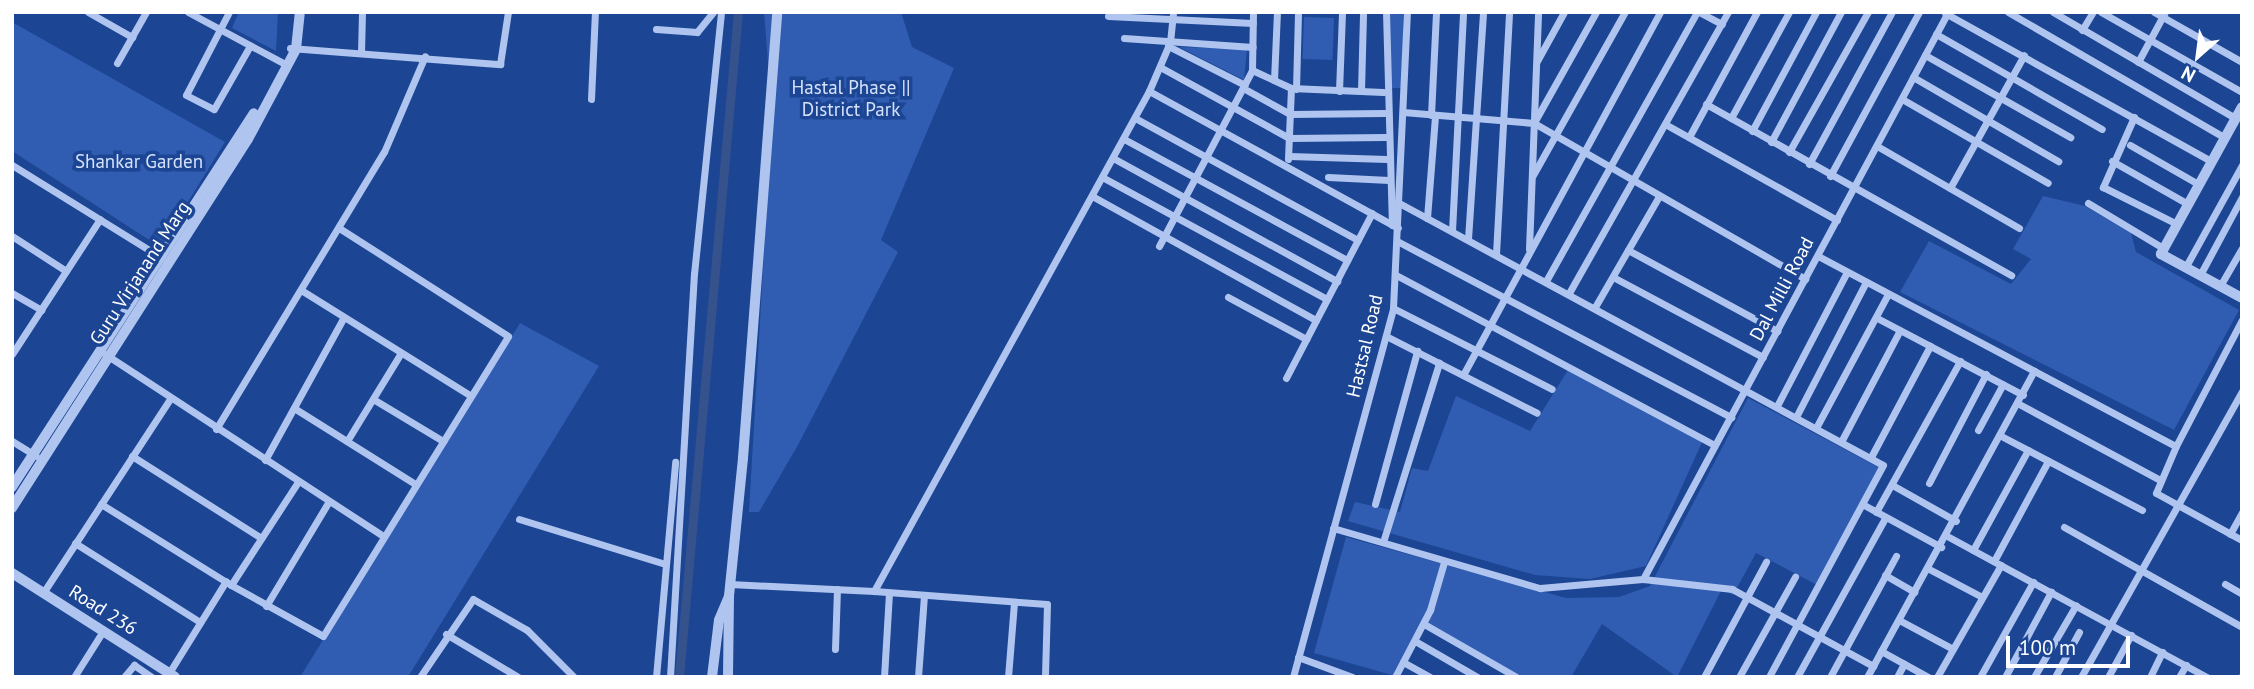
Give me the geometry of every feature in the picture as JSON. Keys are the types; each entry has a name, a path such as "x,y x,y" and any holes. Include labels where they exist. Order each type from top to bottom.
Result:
{"street":[{"path":"88,12 132,37"},
{"path":"117,62 146,12"},
{"path":"188,12 285,64"},
{"path":"229,12 186,91 210,110 250,46"},
{"name":"Guru Virjanand Marg","path":"293,12 293,49"},
{"name":"Guru Virjanand Marg","path":"12,508 38,457 285,64 293,49 300,12"},
{"path":"361,52 362,12"},
{"path":"293,49 502,63 508,12"},
{"path":"591,99 595,12"},
{"path":"656,29 697,33 713,12"},
{"path":"670,677 694,274 721,12"},
{"path":"728,677 729,596 777,12"},
{"path":"1159,246 1252,70 1253,12"},
{"path":"1274,80 1277,12"},
{"path":"1288,167 1298,12"},
{"path":"1339,91 1342,12"},
{"path":"1361,91 1363,12"},
{"path":"1386,12 1383,92 1388,180 1395,226"},
{"name":"Hastsal Road","path":"1293,677 1393,309 1407,12"},
{"path":"1427,218 1436,12"},
{"path":"1452,231 1463,12"},
{"path":"1468,239 1483,12"},
{"path":"1496,254 1509,12"},
{"path":"1528,253 1538,12"},
{"path":"1536,62 1564,12"},
{"path":"1534,123 1596,12"},
{"path":"1531,179 1625,12"},
{"path":"1463,374 1660,12"},
{"path":"1546,281 1698,12 1722,24"},
{"path":"1569,293 1728,12"},
{"path":"1689,138 1757,12"},
{"path":"1731,118 1789,12"},
{"path":"1752,131 1816,12"},
{"path":"1771,142 1841,12"},
{"path":"1789,152 1868,12"},
{"path":"1810,164 1892,12"},
{"path":"1830,176 1919,12"},
{"path":"2008,12 2224,136"},
{"path":"2053,12 2235,118"},
{"path":"2082,30 2092,12"},
{"path":"2101,12 2242,92"},
{"path":"2154,12 2164,15 2242,62"},
{"path":"1946,13 2211,161"},
{"name":"Dal Milli Road","path":"1643,579 1946,13"},
{"path":"2138,62 2164,15"},
{"path":"1108,16 1173,16 1253,23"},
{"path":"874,592 1135,118 1169,44 1173,16"},
{"path":"1936,34 2102,129"},
{"path":"1125,38 1169,44 1253,47"},
{"path":"1169,44 1290,114 1384,113"},
{"path":"1925,55 2070,138"},
{"path":"1950,188 2024,55"},
{"path":"216,429 384,152 425,56"},
{"path":"1160,67 1289,138 1385,137"},
{"path":"1252,70 1294,88 1383,92"},
{"path":"1913,78 2058,161"},
{"path":"1149,91 1395,226"},
{"path":"1902,99 2048,183"},
{"path":"1706,104 1853,190 2011,275"},
{"path":"2242,107 2161,255 2242,298"},
{"path":"1403,112 1534,123 1658,198 1805,279"},
{"path":"2134,117 2112,161 2104,188 2177,224"},
{"path":"1135,118 1358,240"},
{"path":"1665,124 1837,220"},
{"path":"1124,139 1348,260"},
{"path":"2130,145 2199,184"},
{"path":"1877,146 2019,228"},
{"path":"1289,156 1387,159"},
{"path":"1113,158 1186,195 1337,281"},
{"path":"2112,161 2188,204"},
{"path":"12,164 164,259"},
{"path":"2185,268 2239,175 2242,165"},
{"path":"1102,177 1327,299"},
{"path":"1328,177 1388,180"},
{"path":"1092,196 1316,320"},
{"path":"2200,275 2242,197"},
{"path":"1595,307 1658,198"},
{"path":"1399,203 1778,404 1871,457 1884,469 1769,677"},
{"path":"2088,203 2163,248"},
{"path":"1286,378 1372,213"},
{"path":"12,355 100,219"},
{"path":"101,505 321,637 508,334 339,228"},
{"path":"12,236 66,271"},
{"path":"1398,241 1731,416"},
{"path":"2220,286 2242,248"},
{"path":"1628,250 1777,331"},
{"path":"1818,256 2176,446"},
{"path":"1778,404 1847,272"},
{"path":"1396,275 1715,445"},
{"path":"1613,277 1763,357"},
{"path":"1797,415 1866,282"},
{"path":"301,290 471,396"},
{"path":"12,293 41,310"},
{"path":"1817,426 1888,294"},
{"path":"1228,297 1306,339"},
{"path":"1393,309 1552,389"},
{"path":"265,460 344,317"},
{"path":"1877,318 2024,395"},
{"path":"2242,320 2176,446 2156,494 2242,540"},
{"path":"1842,440 1900,330"},
{"path":"1386,336 1537,413"},
{"path":"1871,457 1930,346"},
{"path":"1375,504 1417,351"},
{"path":"103,353 383,536"},
{"path":"347,441 401,353"},
{"path":"1876,512 1894,486 1960,360"},
{"path":"1383,542 1439,363"},
{"path":"1867,677 2003,437 2034,371"},
{"path":"1929,483 1986,374"},
{"path":"1978,430 2003,384"},
{"path":"2081,677 2143,572 2242,391"},
{"path":"43,593 170,399"},
{"path":"373,399 443,441"},
{"path":"2019,404 2160,480"},
{"path":"294,408 415,484"},
{"path":"2003,437 2142,510"},
{"path":"12,442 38,457"},
{"path":"1973,550 2028,450"},
{"path":"132,456 261,538"},
{"name":"Guru Virjanand Marg","path":"12,487 38,457"},
{"path":"1937,677 1982,597 2048,461"},
{"path":"656,677 675,462"},
{"path":"172,675 200,622 298,482"},
{"path":"1894,486 1956,521"},
{"path":"267,606 328,501"},
{"path":"1864,505 1941,547"},
{"path":"2230,534 2242,512"},
{"path":"1797,677 1885,517"},
{"path":"519,519 665,564"},
{"path":"2064,527 2242,627"},
{"path":"1334,528 1444,562 1552,590 1643,579 1725,587 1873,666"},
{"path":"1947,536 2207,677"},
{"path":"75,543 200,622"},
{"path":"1830,677 1896,556"},
{"path":"1395,677 1424,624 1444,562"},
{"path":"1704,677 1766,562"},
{"path":"1929,569 1982,597"},
{"name":"Road 236","path":"12,573 172,675"},
{"path":"1885,575 1915,592"},
{"path":"1739,677 1795,577"},
{"path":"1980,677 2033,582"},
{"path":"730,584 837,589 1049,606 1045,677"},
{"path":"2225,584 2242,594"},
{"path":"835,649 837,589"},
{"path":"2005,677 2051,592"},
{"path":"884,677 889,593"},
{"path":"712,677 719,620 729,596"},
{"path":"918,677 925,596"},
{"path":"420,677 446,634 475,599 535,635 574,677"},
{"path":"1008,677 1014,603"},
{"path":"2034,677 2076,605"},
{"path":"1899,620 1953,649"},
{"path":"1424,624 1516,677"},
{"path":"74,677 103,631"},
{"path":"2055,677 2079,632"},
{"path":"446,634 518,677"},
{"path":"2108,677 2131,635"},
{"path":"1415,641 1477,677"},
{"path":"1881,651 1928,677"},
{"path":"2150,677 2162,652"},
{"path":"1298,657 1352,677"},
{"path":"1403,662 1430,677"},
{"path":"1897,677 1905,664"},
{"path":"124,677 134,665 152,677"},
{"path":"2179,677 2186,665"}],"green space":[{"path":"239,12 278,12 276,51 232,28"},
{"name":"Hastal Phase || District Park","path":"764,12 901,12 912,47 954,68 881,240 898,252 798,445 759,512 749,512 772,113"},
{"path":"1386,12 1403,12 1403,88 1386,88"},
{"path":"1304,17 1334,18 1333,60 1303,59"},
{"name":"Shankar Garden","path":"12,22 225,142 160,247 12,151"},
{"path":"1179,47 1247,49 1244,80"},
{"path":"2043,196 2085,206 2131,233 2136,252 2239,310 2174,430 1900,292 1929,241 2011,284 2031,259 2013,249"},
{"path":"520,323 599,366 408,677 300,677"},
{"path":"1568,370 1703,440 1646,566 1590,579 1535,575 1348,521 1355,502 1400,512 1412,468 1428,471 1456,396 1530,431"},
{"path":"1748,398 1880,468 1821,587 1756,553 1733,595 1722,589 1677,677 1602,624 1571,677 1523,677 1426,626 1399,677 1314,653 1346,537 1566,598 1619,597 1650,586"}],"waterway":[{"path":"679,677 738,12"}]}
